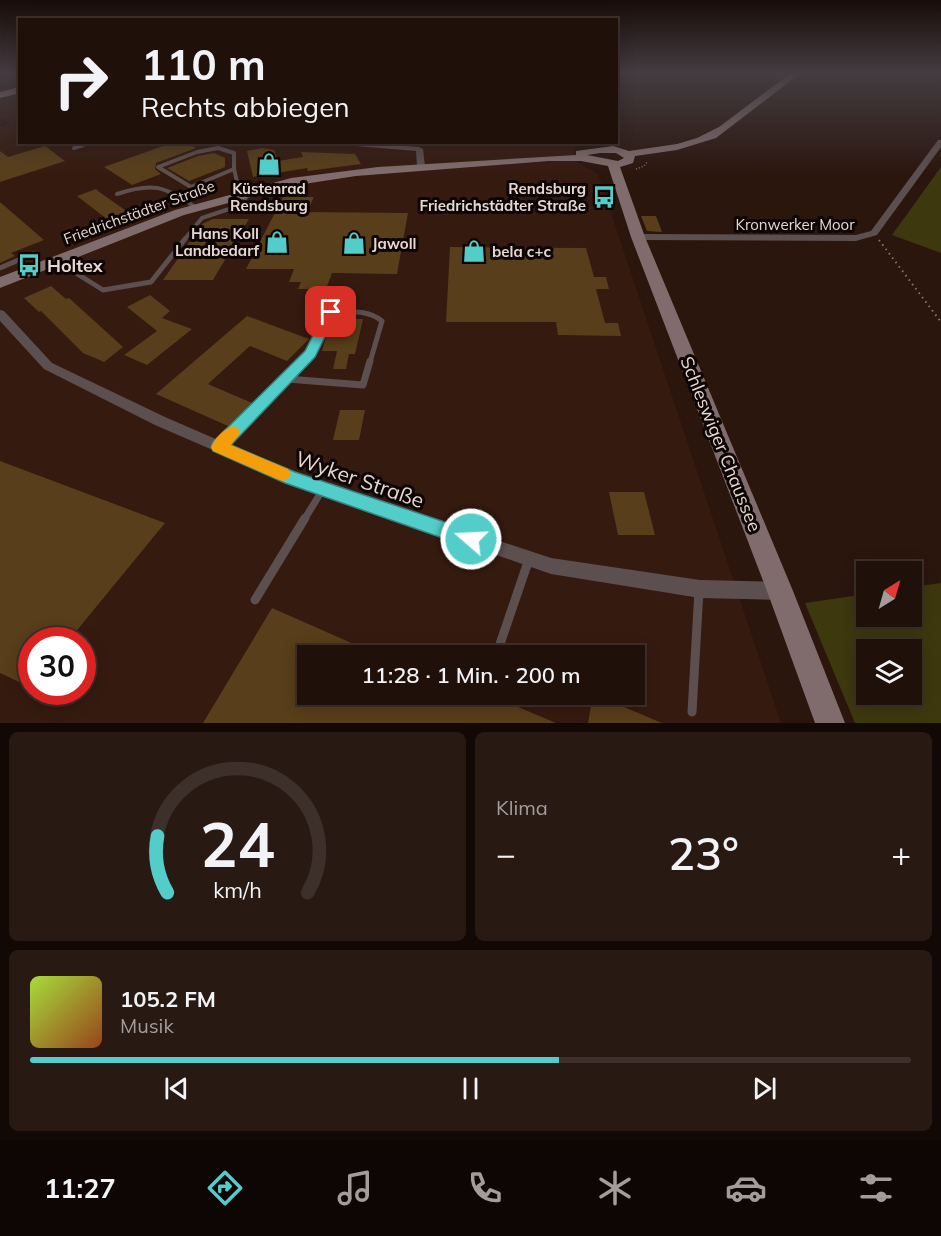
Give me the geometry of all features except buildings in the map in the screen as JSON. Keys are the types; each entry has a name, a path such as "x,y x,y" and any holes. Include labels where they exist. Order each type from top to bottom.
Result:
{"street":[{"name":"Friedrichstädter Straße","path":"0,283 195,207 244,193 332,175 607,154 693,143 721,130 750,107"},
{"name":"Kronwerker Moor","path":"638,237 856,238 874,233 941,142"},
{"path":"366,144 420,146 428,166"},
{"name":"Schleswiger Chaussee","path":"607,154 830,723"},
{"name":"Wyker Straße","path":"0,314 48,366 160,421 291,478 551,566 700,589 780,591"}],"lane":[{"path":"74,148 85,144"},
{"path":"55,261 103,290 151,282 202,218 244,204 244,193 236,188 236,169 234,153 221,147 158,167 191,187 236,169"},
{"path":"117,194 139,186 160,185 195,207"},
{"path":"0,268 33,254"},
{"path":"219,447 287,379 314,348 331,312 368,312 377,315 381,321 363,385 287,379"},
{"path":"255,600 324,489"},
{"path":"500,645 529,559"},
{"path":"692,712 700,589"}],"path":[{"path":"874,233 941,322"}],"shaded area":[{"path":"0,107 18,107 18,144 580,144 573,148 575,161 598,174 781,723 0,723 0,127 11,123 0,118"},
{"path":"941,167 941,253 892,235"},
{"path":"941,583 941,723 855,723 805,603 856,596 856,627 922,627 922,586"}],"slow traffic":[{"path":"233,433 219,447 283,474"}],"place":[{"name":"Küstenrad Rendsburg","path":"269,164"},
{"name":"Rendsburg Friedrichstädter Straße","path":"604,197"},
{"name":"Hans Koll Landbedarf","path":"277,242"},
{"name":"Jawoll","path":"354,243"},
{"name":"bela c+c","path":"474,251"},
{"name":"Holtex","path":"29,265"}],"route":[{"path":"331,312 310,354 219,447 291,478 471,539"}]}
